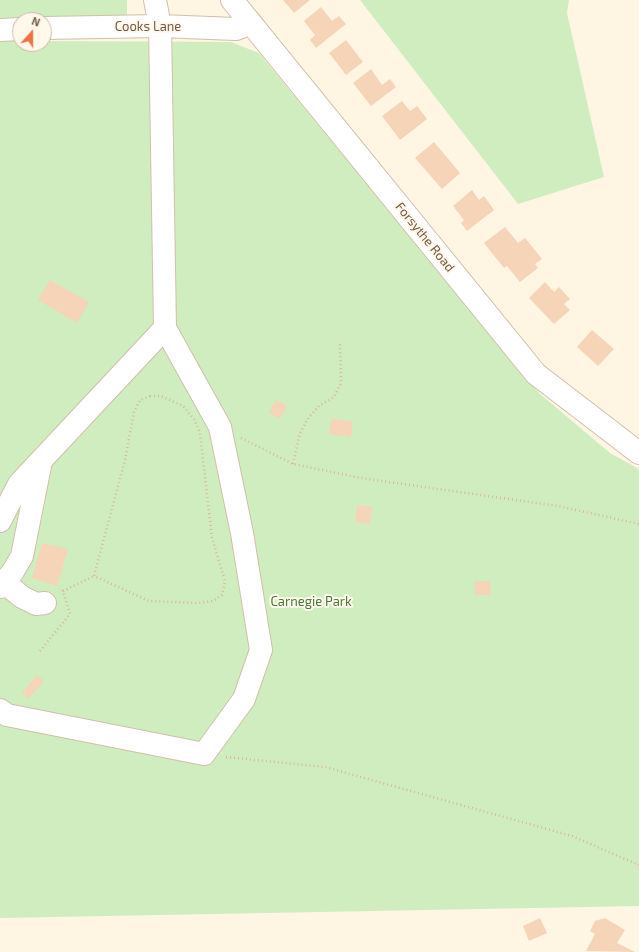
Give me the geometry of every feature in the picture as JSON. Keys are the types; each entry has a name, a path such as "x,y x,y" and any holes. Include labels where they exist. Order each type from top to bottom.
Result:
{"street":[{"path":"0,710 7,715 204,754 244,699 261,650 242,533 220,427 165,328 160,26 155,0"},
{"name":"Forsythe Road","path":"232,0 536,374 639,453"},
{"name":"Cooks Lane","path":"52,28 160,26 236,29 250,23"},
{"path":"0,30 12,29"},
{"path":"0,521 20,484 165,328"},
{"path":"41,461 22,556 2,585 36,604 45,603"}],"path":[{"path":"293,464 300,433 309,417 319,406 334,397 341,383 340,343"},
{"path":"40,651 70,614 63,591 94,576 125,460 134,412 140,400 150,396 161,396 183,406 194,419 200,433 212,538 224,581 222,595 213,601 198,604 149,601 94,576"},
{"path":"220,427 293,464 361,478 558,506 639,524"},
{"path":"204,754 325,767 572,836 639,865"}],"green space":[{"path":"0,0 127,0 127,21 52,20 52,12 12,12 12,21 0,22"},
{"path":"360,0 569,0 567,13 604,177 518,204"},
{"name":"Carnegie Park","path":"0,41 12,41 12,52 52,52 52,41 231,42 259,53 539,393 610,453 639,469 639,906 0,918"}],"building":[{"path":"283,0 310,0 294,13"},
{"path":"321,7 332,21 339,16 346,24 316,48 310,40 315,35 304,21"},
{"path":"346,40 363,62 346,75 329,53"},
{"path":"371,69 382,85 390,79 396,87 371,106 353,83"},
{"path":"402,101 410,111 417,106 427,119 400,140 382,116"},
{"path":"434,142 460,173 442,189 415,158"},
{"path":"472,190 479,200 484,196 494,210 467,231 461,223 464,220 453,206"},
{"path":"505,227 518,243 525,238 542,259 535,264 538,268 520,282 507,266 504,268 484,243"},
{"path":"50,280 89,302 77,323 38,300"},
{"path":"545,282 554,292 559,287 570,299 564,304 570,310 554,324 529,298"},
{"path":"592,330 614,349 598,366 577,347"},
{"path":"276,400 287,406 279,419 269,412"},
{"path":"332,418 353,422 351,437 329,434"},
{"path":"357,505 372,507 370,524 355,522"},
{"path":"42,543 68,549 57,586 32,578"},
{"path":"475,581 490,581 491,595 475,595"},
{"path":"37,675 44,681 29,698 22,693"},
{"path":"540,918 547,933 529,941 523,926"},
{"path":"605,918 625,930 617,943 635,952 586,951 595,934 590,931 595,921"}]}
